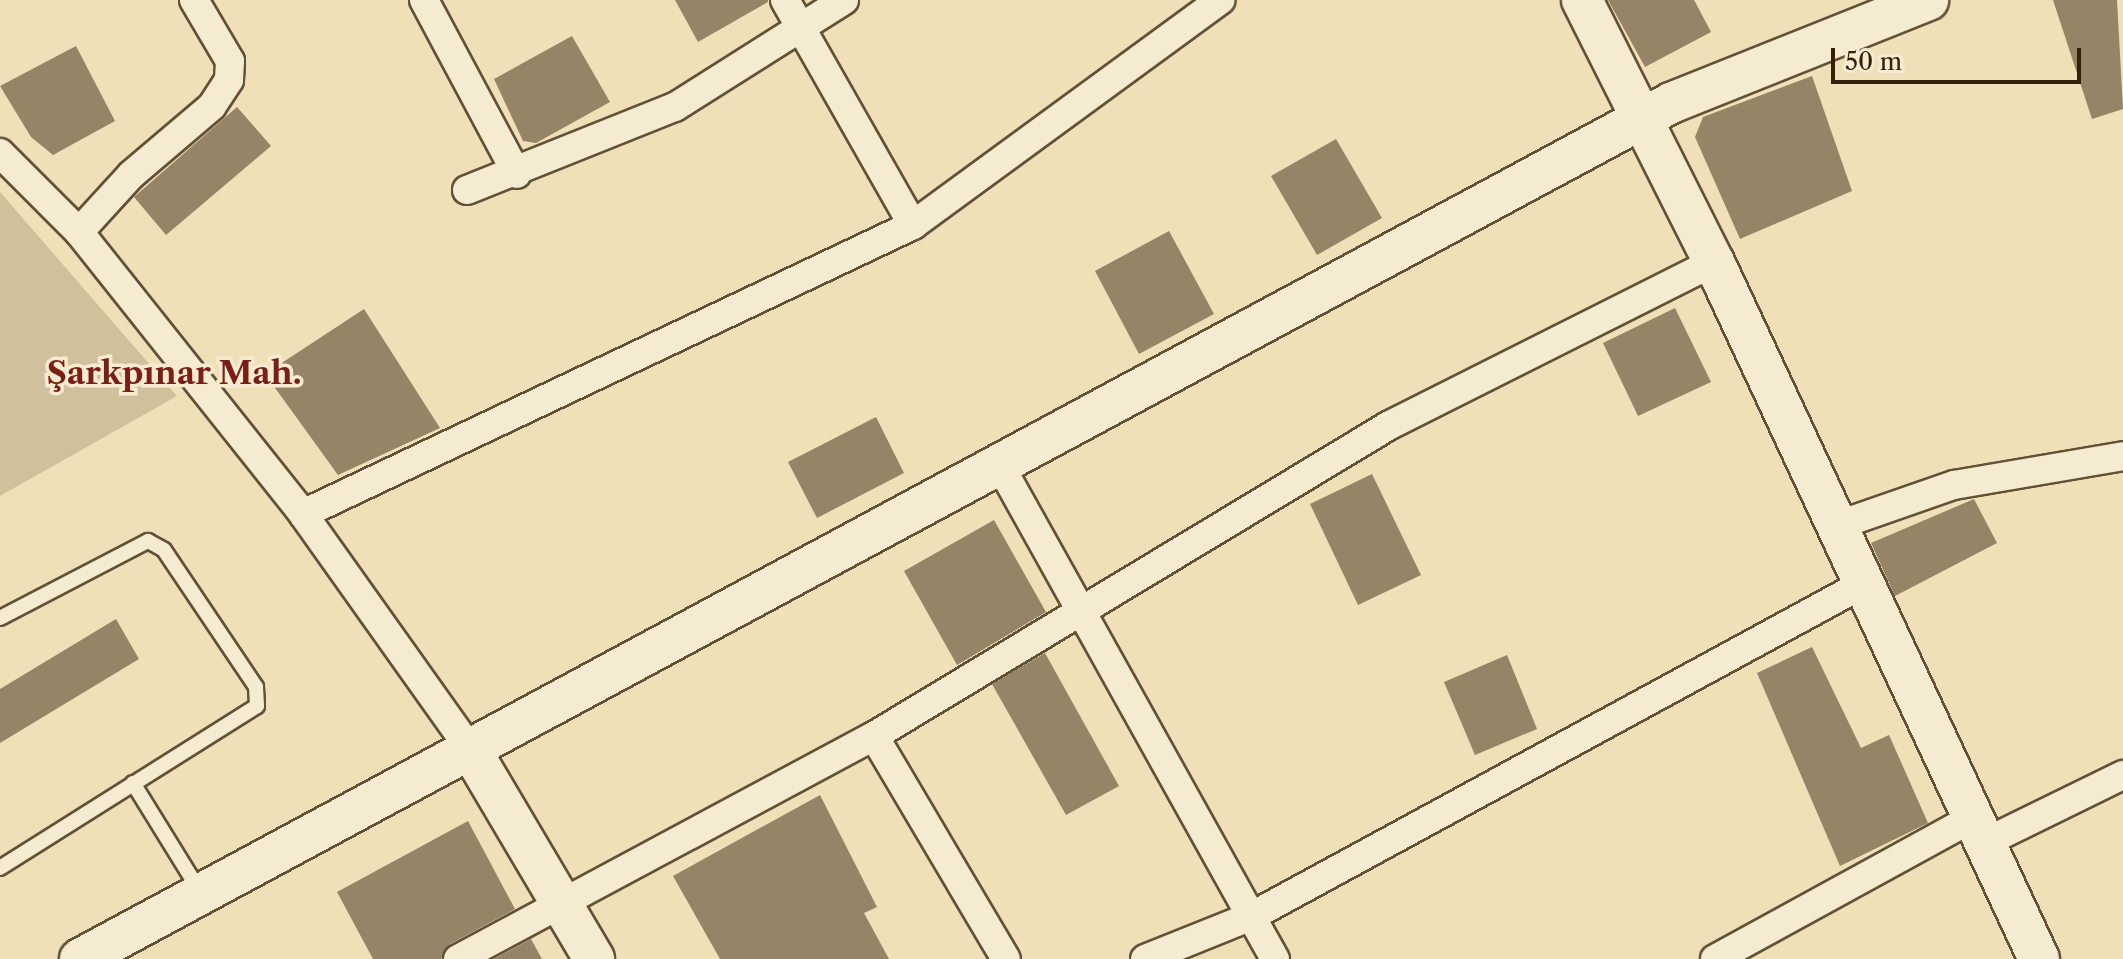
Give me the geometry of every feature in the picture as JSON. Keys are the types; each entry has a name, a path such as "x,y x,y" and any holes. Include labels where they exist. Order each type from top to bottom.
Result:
{"street":[{"path":"79,232 212,106 229,80 230,61 194,0"},
{"path":"424,0 517,174"},
{"path":"785,0 913,225"},
{"path":"467,190 517,174 675,107 844,0"},
{"path":"1582,0 1714,262 1976,831 2039,959"},
{"path":"80,959 1640,119 1928,0"},
{"path":"303,514 913,225 1214,1"},
{"path":"0,153 79,232 303,514 470,749 564,903 594,959"},
{"path":"458,959 874,736 1388,426 1714,262"},
{"path":"1836,526 1954,485 2123,456"},
{"path":"998,462 1078,614 1275,959"},
{"path":"1145,959 1252,916 1863,584"},
{"path":"874,736 1006,959"},
{"path":"1715,959 1976,831 2123,775"}],"lane":[{"path":"0,618 148,541 164,550 256,687 257,706 0,868"},
{"path":"133,783 201,894"}],"shaded area":[{"path":"0,192 177,396 0,496"}],"building":[{"path":"675,0 768,0 768,2 698,42"},
{"path":"1608,0 1694,0 1711,32 1645,67"},
{"path":"2053,0 2117,0 2123,109 2092,119"},
{"path":"572,36 610,102 536,143 523,141 494,79"},
{"path":"76,46 115,121 53,155 31,137 0,86"},
{"path":"1812,76 1852,191 1740,239 1695,137 1703,117"},
{"path":"237,107 271,146 166,235 134,197"},
{"path":"1336,139 1382,218 1317,255 1271,176"},
{"path":"1169,231 1214,314 1139,354 1095,271"},
{"path":"1675,308 1711,382 1638,416 1603,343"},
{"path":"364,309 440,428 338,475 265,374"},
{"path":"876,417 904,473 817,518 788,462"},
{"path":"1372,474 1421,575 1358,605 1310,504"},
{"path":"1974,499 1997,543 1895,596 1871,543"},
{"path":"994,520 1046,612 957,665 904,571"},
{"path":"116,619 139,659 0,743 0,689"},
{"path":"1812,647 1861,748 1889,735 1928,823 1840,866 1757,673"},
{"path":"1045,653 1119,786 1066,815 992,684"},
{"path":"1507,655 1537,729 1475,755 1444,682"},
{"path":"820,795 877,907 864,913 889,959 720,959 673,876"},
{"path":"468,821 515,909 450,944 441,959 373,959 337,892"},
{"path":"531,939 542,959 494,959"}],"district":[{"name":"Şarkpınar Mah.","path":"174,373"}]}
